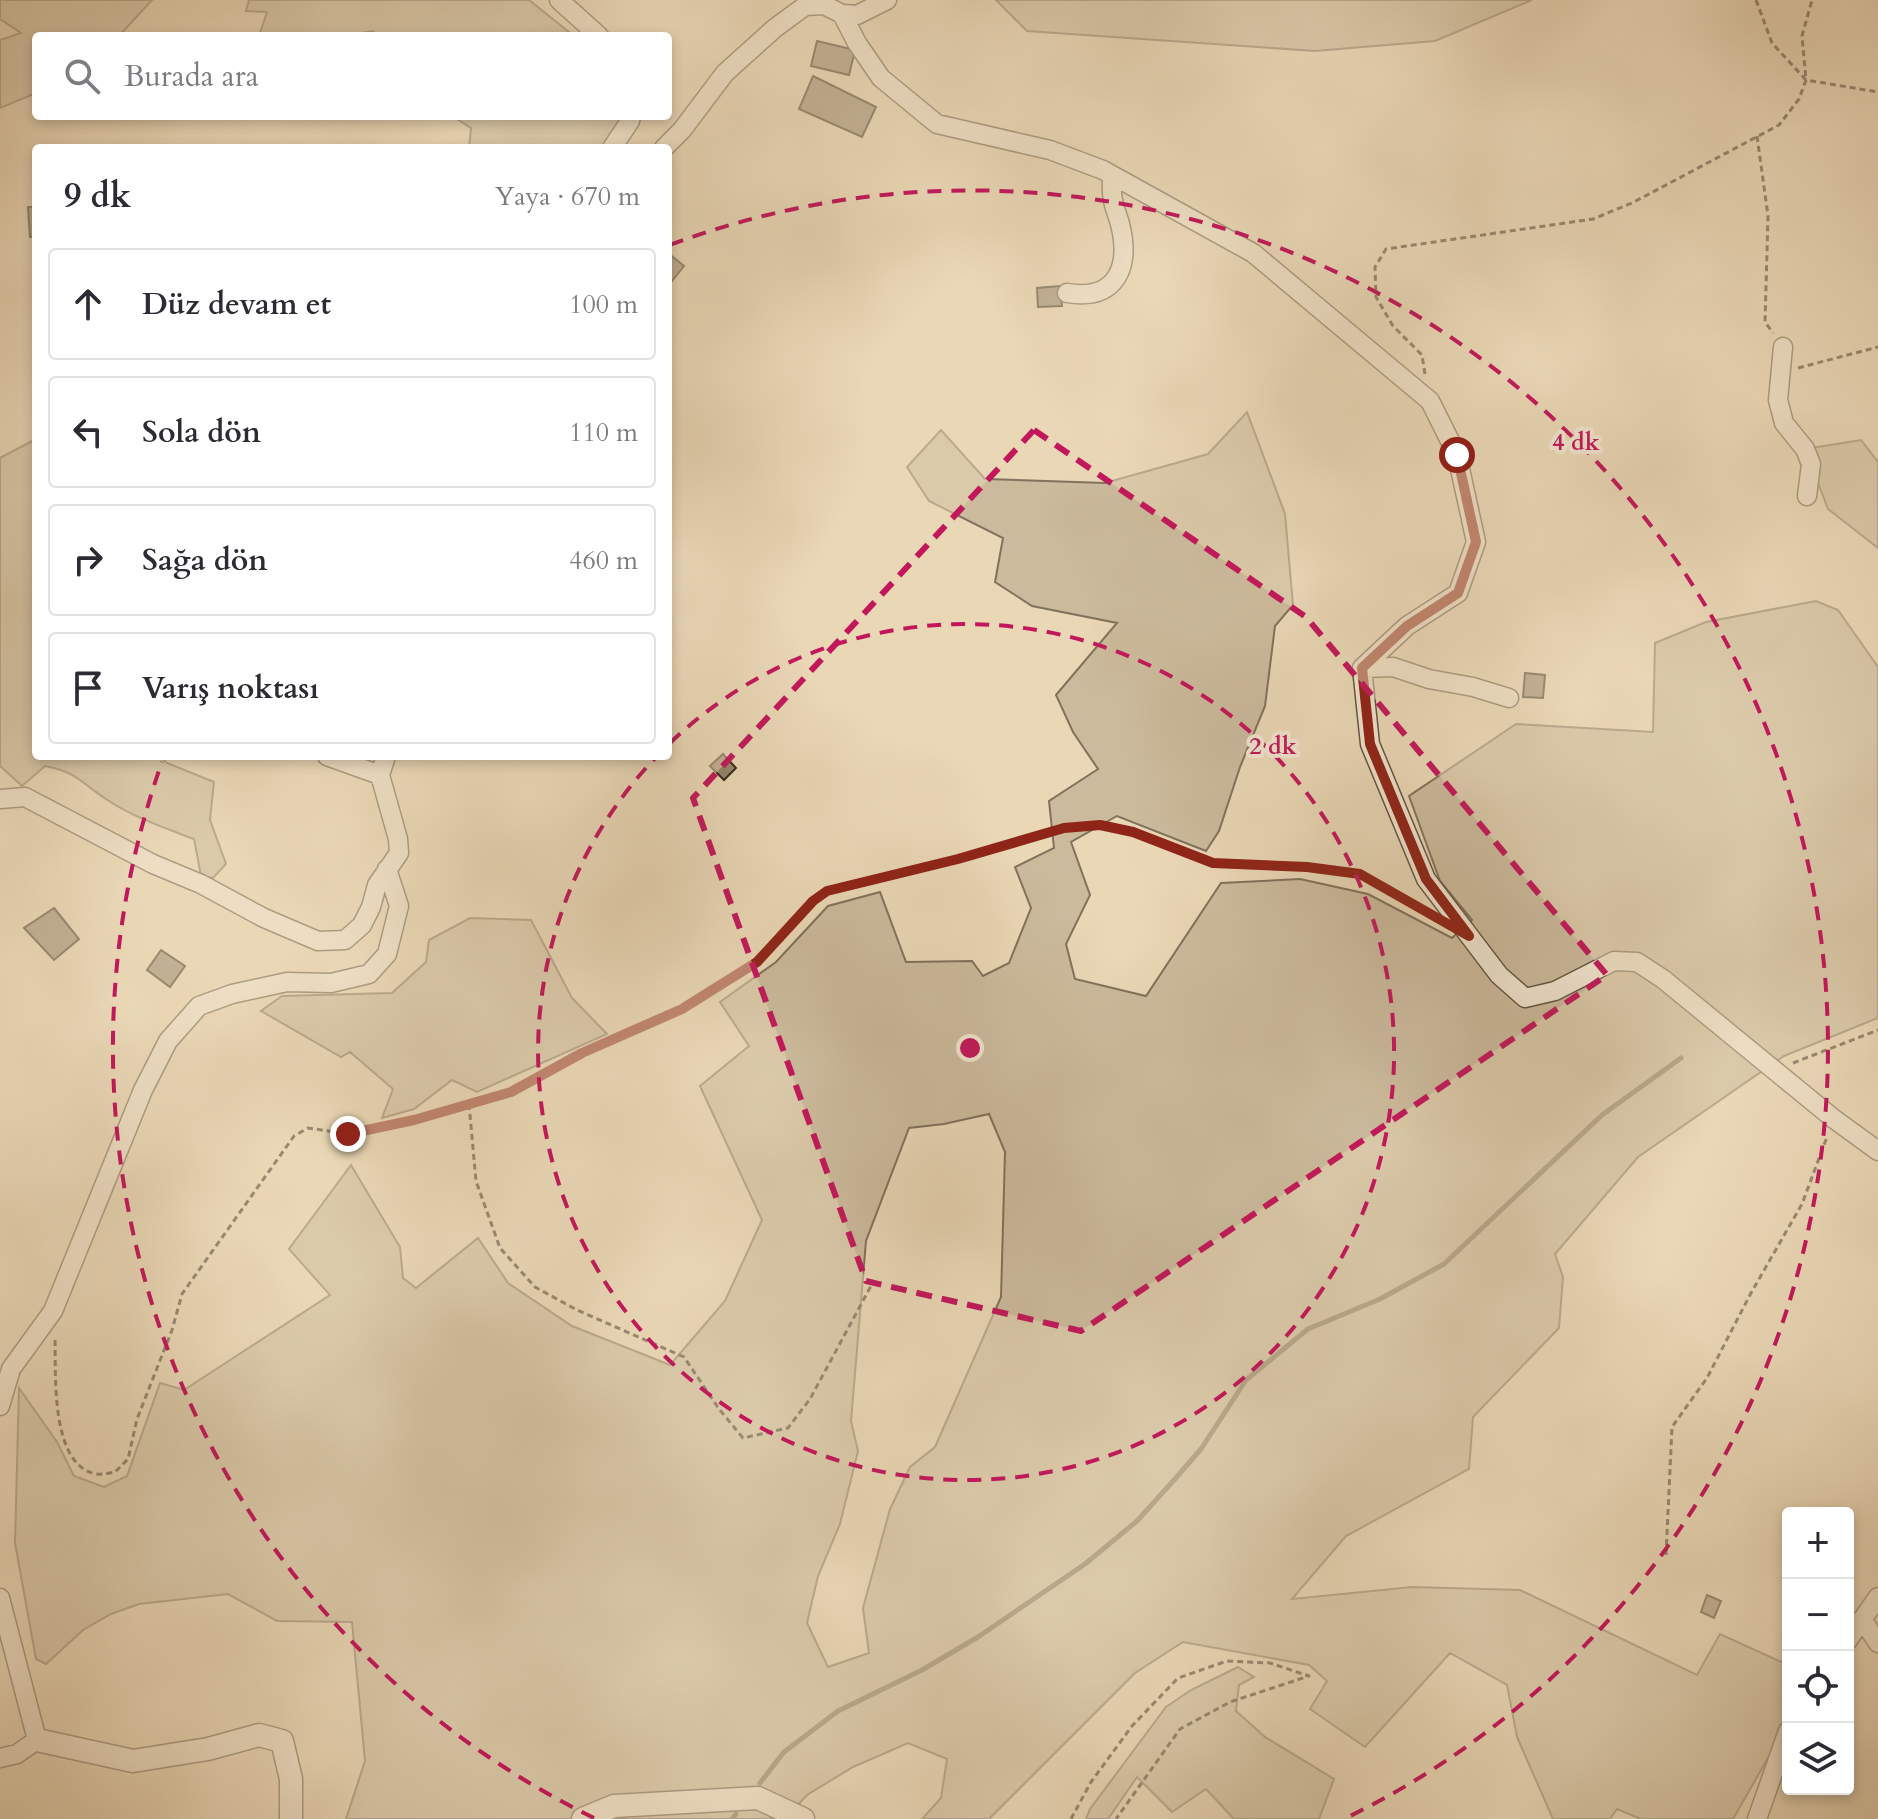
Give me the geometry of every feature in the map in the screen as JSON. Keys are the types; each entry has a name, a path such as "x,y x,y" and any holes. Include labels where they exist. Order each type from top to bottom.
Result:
{"street":[{"path":"559,0 595,32"},
{"path":"668,144 725,73 805,6 824,5 842,14 857,15 887,0"},
{"path":"842,14 881,78 937,124 1050,150 1112,175 1253,253 1430,401 1457,455 1476,542 1458,593 1407,626 1362,668"},
{"path":"615,144 630,120"},
{"path":"1067,293 1081,295 1108,289 1120,276 1123,256 1121,227 1112,199 1112,175"},
{"path":"1783,347 1778,400 1784,423 1805,449 1811,464 1807,496"},
{"path":"1362,668 1393,667 1509,698"},
{"path":"1362,668 1370,744 1426,879 1499,975 1525,998 1555,991 1614,961 1637,962 1663,979 1834,1119 1878,1151"},
{"path":"338,760 380,775"},
{"path":"0,799 25,797 264,918 318,941 345,940 362,925 377,885 399,853 380,775 385,760"},
{"path":"0,1406 11,1369 53,1311 143,1090 168,1041 199,1006 232,994 287,982 331,983 369,974 387,954 399,906 387,869"},
{"path":"1854,1631 1878,1597"},
{"path":"0,1598 37,1740"},
{"path":"1862,1619 1878,1643"},
{"path":"0,1758 17,1754 37,1740 133,1761 208,1749 259,1735 282,1741 291,1779 291,1819"},
{"path":"1757,1819 1782,1748"},
{"path":"583,1819 614,1806 758,1798 803,1819"}],"path":[{"path":"1756,0 1772,43 1806,80 1878,92"},
{"path":"1430,401 1422,355 1393,326 1376,297 1375,267 1386,249 1593,219 1632,203 1779,125 1799,99 1806,80 1802,36 1812,0"},
{"path":"1757,136 1768,216 1765,322 1797,369 1878,347"},
{"path":"53,1311 56,1396 62,1434 78,1465 96,1474 115,1472 128,1459 137,1419 172,1330 182,1294 294,1136 308,1128 348,1134 414,1120 511,1092 582,1053 709,994 757,962 813,901 827,891 958,859 1064,828 1100,825 1133,832 1213,863 1307,867 1360,874 1436,917"},
{"path":"1775,1070 1878,1030"},
{"path":"469,1104 476,1181 500,1248 535,1287 577,1310 684,1357 743,1438 788,1428 810,1399 872,1284"},
{"path":"1666,1555 1672,1427 1707,1378 1802,1204 1834,1119"},
{"path":"1071,1819 1091,1782 1132,1726 1178,1678 1227,1661 1270,1663 1309,1676 1230,1702 1180,1729 1116,1819"}],"highlighted area":[{"path":"1034,430 1306,617 1607,975 1081,1331 866,1281 693,798"}],"shaded area":[{"path":"0,0 152,0 123,32 32,32 32,95 0,108 0,40 21,33 0,19"},
{"path":"249,0 529,0 569,32 260,32 267,12 246,11"},
{"path":"996,0 1532,0 1435,41 1315,51 1027,31"},
{"path":"458,120 620,120 605,144 469,144 471,128"},
{"path":"1247,412 1285,514 1293,605 1275,626 1265,706 1219,831 1206,851 1117,816 1071,842 1090,895 1066,944 1075,979 1146,996 1221,883 1300,879 1368,894 1452,938 1472,920 1440,881 1409,796 1516,724 1653,732 1655,643 1706,622 1816,601 1838,610 1878,667 1878,1018 1784,1056 1638,1157 1555,1254 1563,1277 1559,1328 1473,1417 1469,1469 1346,1536 1292,1599 1412,1587 1520,1590 1697,1675 1720,1634 1782,1662 1782,1733 1733,1819 1641,1819 1617,1809 1610,1819 1553,1819 1517,1737 1507,1685 1450,1653 1365,1747 1310,1709 1327,1681 1309,1665 1183,1642 1135,1673 989,1819 922,1819 941,1798 947,1759 908,1743 853,1767 807,1795 785,1819 346,1819 365,1761 352,1622 277,1621 228,1594 139,1604 111,1614 83,1630 46,1664 36,1659 15,1543 19,1388 57,1442 74,1476 104,1487 127,1476 160,1383 184,1390 330,1295 289,1249 351,1165 400,1247 403,1278 416,1288 478,1238 508,1283 572,1326 670,1365 725,1301 762,1220 700,1086 749,1046 720,1002 776,962 828,906 880,892 906,962 972,961 983,976 1009,963 1031,908 1015,867 1054,848 1049,801 1098,769 1073,732 1056,695 1117,623 1032,606 995,582 1003,538 929,501 907,467 941,430 985,479 1105,483 1208,454","holes":["989,1114 1005,1152 1001,1297 935,1447 910,1467 890,1509 863,1608 869,1653 828,1667 807,1623 818,1576 840,1524 858,1451 851,1421 866,1241 909,1128"]},
{"path":"1861,440 1878,462 1878,548 1828,509 1805,449"},
{"path":"32,441 32,760 164,760 214,782 210,820 226,864 213,878 201,876 194,839 129,813 65,772 45,766 22,786 0,766 0,458"},
{"path":"470,918 531,920 572,998 607,1034 477,1092 452,1080 414,1109 382,1118 393,1089 350,1052 341,1057 261,1011 282,996 392,993 426,962 429,940"},
{"path":"1238,1667 1254,1677 1239,1685 1236,1711 1265,1737 1334,1779 1319,1819 1234,1819 1206,1789 1172,1812 1137,1777 1108,1819 1086,1819 1090,1809 1166,1707 1191,1690"}],"building":[{"path":"817,41 855,50 849,75 811,66"},
{"path":"813,76 876,107 862,137 799,109"},
{"path":"28,207 32,207 32,237"},
{"path":"672,256 684,266 672,281"},
{"path":"1060,286 1062,306 1038,307 1037,288"},
{"path":"1525,673 1545,675 1543,698 1523,697"},
{"path":"723,754 736,768 724,780 710,766"},
{"path":"54,908 79,939 54,960 24,928"},
{"path":"161,950 185,966 170,987 147,970"},
{"path":"1707,1595 1721,1601 1714,1618 1701,1612"}],"waterway":[{"path":"760,1783 784,1752 838,1711 922,1670 978,1637 1085,1564 1137,1521 1174,1480 1201,1449 1246,1380 1308,1329 1380,1299 1444,1264 1602,1115 1681,1058"},
{"path":"732,1819 736,1814"}],"route":[{"path":"348,1134 414,1120 511,1092 582,1053 682,1009 757,962 813,901 827,891 958,859 1064,828 1100,825 1133,832 1213,863 1307,867 1360,874 1469,936 1426,879 1370,744 1362,668 1407,626 1458,593 1476,542 1457,455"}]}
